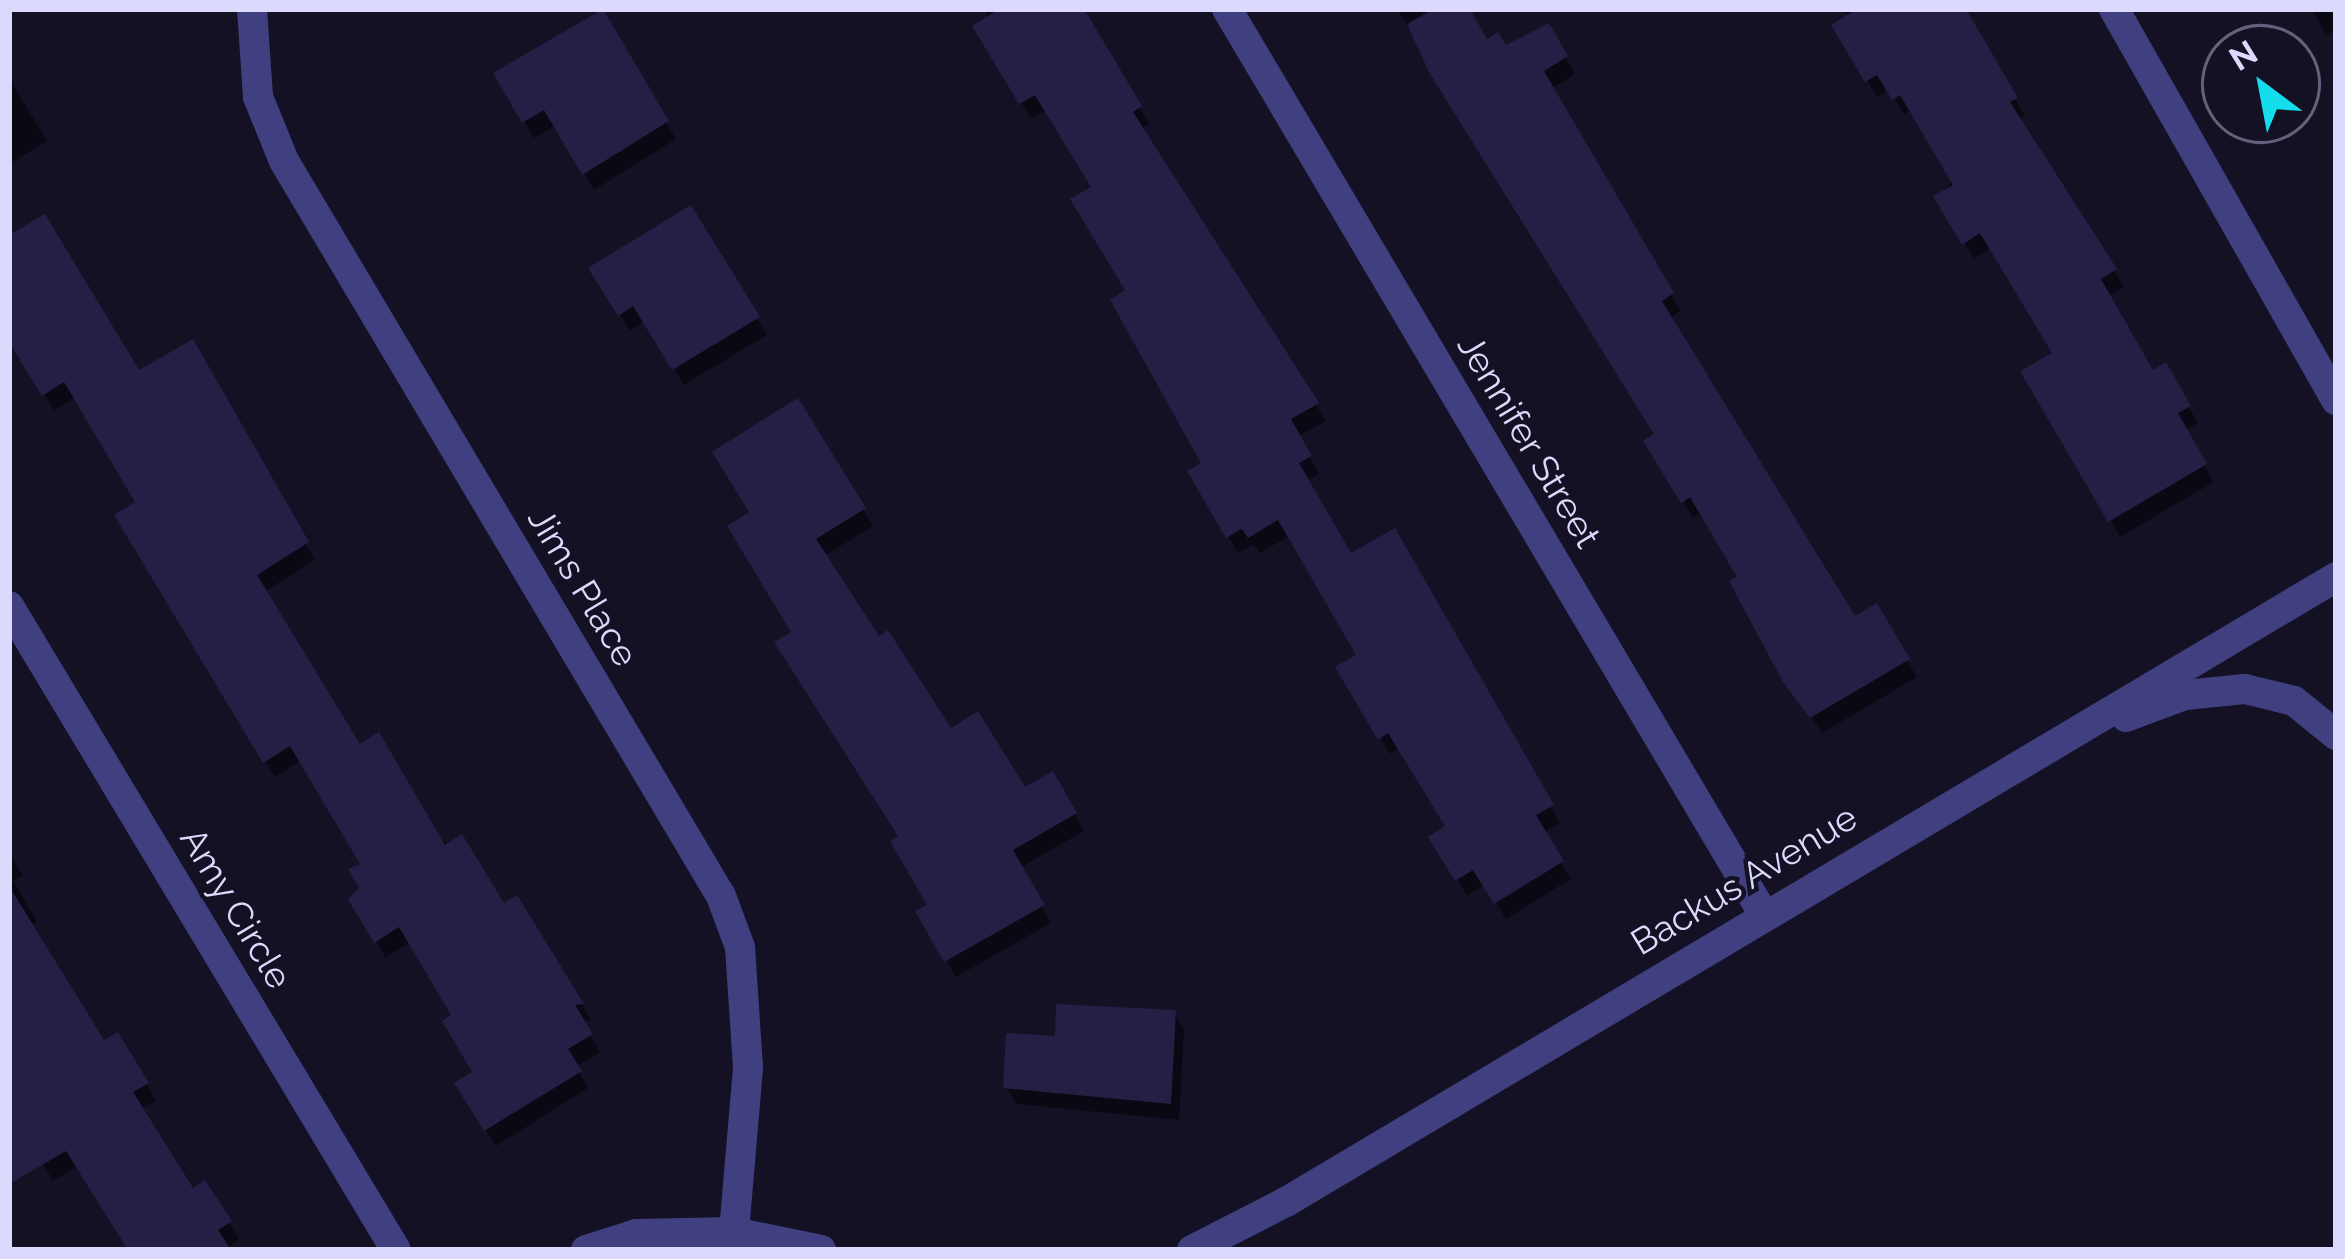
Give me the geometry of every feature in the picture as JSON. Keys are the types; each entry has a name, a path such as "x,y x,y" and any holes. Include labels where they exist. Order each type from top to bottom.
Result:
{"street":[{"name":"Jims Place","path":"252,9 254,76 275,144 721,896 740,947 748,1068 734,1232"},
{"name":"Jennifer Street","path":"1228,9 1763,913"},
{"path":"2114,9 2336,400"},
{"name":"Backus Avenue","path":"1192,1250 1286,1202 1763,913 2336,577"},
{"name":"Amy Circle","path":"9,606 396,1250"},
{"path":"2047,747 2185,695 2245,689 2294,701 2336,735"},
{"path":"586,1250 636,1234 734,1232 821,1250"}],"building":[{"path":"603,9 669,121 582,175 544,110 522,123 493,73"},
{"path":"999,9 1084,9 1142,106 1133,112 1319,403 1291,419 1312,456 1299,463 1351,553 1395,528 1554,805 1536,815 1564,861 1494,904 1473,870 1455,881 1428,837 1445,826 1388,733 1378,740 1335,667 1356,655 1278,520 1248,538 1242,529 1226,538 1187,471 1201,463 1110,300 1125,290 1070,199 1091,187 1035,95 1019,104 972,26"},
{"path":"1434,9 1470,9 1487,39 1498,32 1506,45 1549,23 1568,56 1544,71 1674,293 1662,301 1855,616 1877,603 1910,659 1810,718 1783,682 1729,581 1737,577 1690,497 1681,503 1643,441 1654,434 1429,72 1407,24"},
{"path":"1857,9 1966,9 2018,98 2010,102 2117,269 2101,279 2153,370 2166,362 2191,406 2178,413 2207,464 2108,522 2020,371 2052,353 1980,233 1962,245 1933,196 1953,185 1900,95 1892,100 1877,75 1865,82 1831,25"},
{"path":"691,205 760,317 672,370 633,306 618,316 588,268"},
{"path":"45,214 139,370 193,339 309,542 257,575 360,744 379,732 445,845 462,834 504,903 517,895 584,1004 575,1005 593,1034 568,1049 582,1071 484,1131 454,1083 472,1072 442,1021 451,1015 399,927 374,943 348,899 359,888 348,869 360,864 290,746 263,763 114,515 135,502 64,382 42,396 9,342 9,235"},
{"path":"798,398 866,508 816,539 879,636 888,630 951,728 978,711 1025,787 1053,771 1077,813 1013,850 1045,905 944,962 915,911 927,905 890,841 898,836 774,642 791,632 727,526 749,512 712,452"},
{"path":"9,886 104,1040 118,1032 149,1083 133,1092 193,1188 205,1180 232,1221 218,1230 231,1250 128,1250 66,1151 9,1184"},
{"path":"1056,1004 1176,1010 1171,1104 1003,1088 1006,1033 1055,1036"}]}
